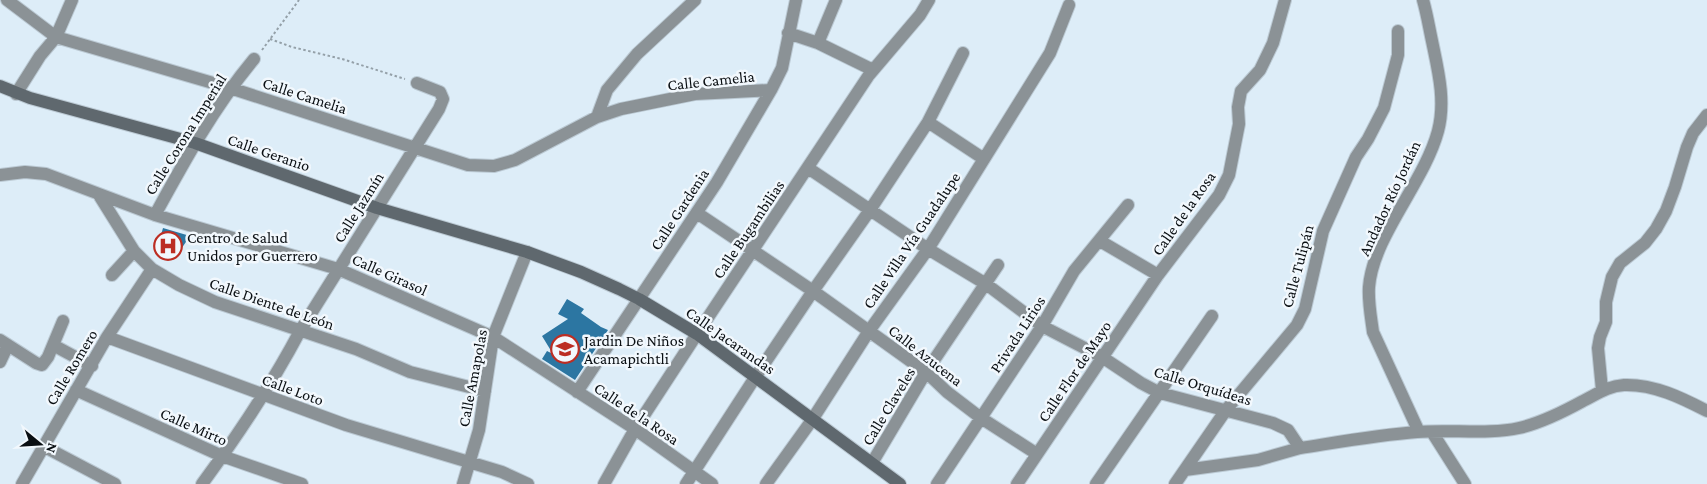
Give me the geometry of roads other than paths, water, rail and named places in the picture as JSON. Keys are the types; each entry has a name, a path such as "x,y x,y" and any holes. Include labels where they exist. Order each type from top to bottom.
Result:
{"street":[{"name":"Calle Camelia","path":"7,0 56,37 230,88 468,165 494,166 515,160 597,117 621,110 695,94 771,90"},
{"path":"16,94 40,56 56,37 72,0"},
{"path":"597,117 607,90 631,61 695,0"},
{"name":"Calle Gardenia","path":"577,392 697,213 771,90 782,68 796,0"},
{"path":"818,42 836,0"},
{"name":"Calle Bugambilias","path":"604,484 635,430 697,334 873,70 920,15 929,0"},
{"name":"Calle de la Rosa","path":"1158,275 1219,194 1230,175 1239,124 1238,107 1241,91 1260,70 1273,43 1285,0"},
{"name":"Andador Río Jordán","path":"1423,0 1428,15 1439,74 1442,102 1438,130 1425,165 1387,233 1376,260 1369,286 1370,314 1373,332 1425,432 1465,484"},
{"name":"Calle Villa Vía Guadalupe","path":"766,484 812,420 869,331 928,249 1050,53 1068,5"},
{"name":"Calle Tulipán","path":"1175,484 1226,410 1297,325 1305,309 1323,231 1356,157 1384,108 1398,55 1398,31"},
{"path":"788,33 818,42 873,70"},
{"path":"686,484 756,376 928,122 963,54"},
{"name":"Calle Corona Imperial","path":"155,215 194,143 230,88 254,59"},
{"name":"Calle Jazmín","path":"202,484 282,364 300,330 444,99 440,92 417,83"},
{"name":"Calle Geranio","path":"0,86 16,94 194,143 377,208 527,252"},
{"path":"1602,390 1598,348 1606,322 1606,302 1612,277 1620,263 1645,243 1656,230 1675,187 1687,147 1693,134 1707,115"},
{"path":"928,122 984,159"},
{"name":"Calle Orquídeas","path":"808,168 928,249 986,284 1042,326 1102,357 1160,392 1273,423 1288,430 1300,448"},
{"path":"0,175 25,172 46,174 99,195"},
{"name":"Calle Girasol","path":"99,195 155,215 338,269 493,337"},
{"name":"Calle Diente de León","path":"99,195 134,251 152,269 179,285 216,302 356,349 410,372 485,391"},
{"name":"Privada Lirios","path":"937,484 1042,326 1074,272 1128,205"},
{"name":"Calle Azucena","path":"697,213 813,291 926,372 981,418 1037,454"},
{"path":"1100,241 1158,275"},
{"path":"112,275 134,251"},
{"name":"Calle Jacarandas","path":"527,252 580,272 640,299 697,334 900,484"},
{"name":"Calle Amapolas","path":"464,483 479,430 493,337 527,252"},
{"name":"Calle Claveles","path":"872,463 926,372 998,265"},
{"name":"Calle Romero","path":"22,484 76,390 92,366 107,337 152,269"},
{"name":"Calle Flor de Mayo","path":"1017,484 1158,275"},
{"path":"1096,484 1212,316"},
{"path":"0,362 4,342 42,365 48,357 63,321"},
{"name":"Calle Loto","path":"107,337 346,425 471,463"},
{"name":"Calle de la Rosa","path":"493,337 635,430 712,484"},
{"path":"53,345 92,366"},
{"path":"1185,470 1258,460 1300,448 1425,432 1454,430 1496,431 1518,428 1533,424 1584,401 1602,390 1624,385 1650,387 1671,394 1707,411"},
{"name":"Calle Mirto","path":"76,390 222,456 302,484"},
{"path":"43,446 115,484"},
{"path":"471,463 502,472 528,484"}],"place":[{"name":"Centro de Salud Unidos por Guerrero","path":"168,246"},
{"name":"Jardin De Niños Acamapichtli","path":"565,349"}]}
